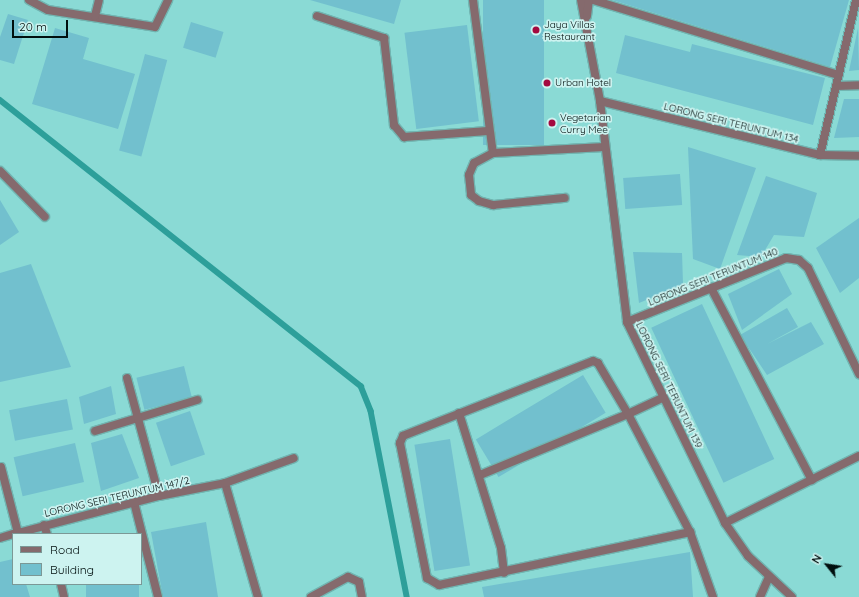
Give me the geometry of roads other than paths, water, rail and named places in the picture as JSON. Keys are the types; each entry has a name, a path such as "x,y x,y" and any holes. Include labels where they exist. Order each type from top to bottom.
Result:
{"street":[{"path":"29,0 48,10 95,16 154,27 168,0"},
{"path":"95,16 99,0"},
{"path":"473,0 488,130 493,153"},
{"path":"581,0 586,21"},
{"path":"586,21 589,0"},
{"path":"593,0 839,75"},
{"path":"820,155 856,0"},
{"path":"317,16 384,38 394,125 404,137 488,130"},
{"name":"LORONG SERI TERUNTUM 139","path":"586,21 600,101 627,322 725,523 748,556 792,597"},
{"path":"836,86 859,85"},
{"name":"LORONG SERI TERUNTUM 134","path":"600,101 820,155 859,156"},
{"path":"565,198 493,205 479,201 471,195 469,175 474,163 493,153 605,147"},
{"path":"0,171 45,217"},
{"name":"LORONG SERI TERUNTUM 140","path":"627,322 786,258 799,260 808,268 859,374"},
{"path":"711,288 812,480"},
{"path":"690,532 504,573 439,585 427,578 400,443 410,431 594,361 598,362 628,414 690,532 713,597"},
{"path":"127,378 159,496"},
{"path":"480,475 663,398"},
{"path":"95,431 138,420 197,400"},
{"path":"458,413 480,475 501,548 504,573"},
{"path":"725,523 859,456"},
{"name":"LORONG SERI TERUNTUM 147/2","path":"18,533 134,502 225,483 294,458"},
{"path":"1,467 15,533"},
{"path":"225,483 258,597"},
{"path":"134,502 142,533"},
{"path":"44,525 46,533"},
{"path":"142,534 158,597"},
{"name":"LORONG SERI TERUNTUM 147/2","path":"0,538 12,535"},
{"path":"311,597 348,577 359,582 362,597"},
{"path":"760,597 769,577"},
{"path":"61,585 64,597"}],"waterway":[{"path":"0,100 361,386 371,411 407,597"}],"place":[{"name":"Jaya Villas Restaurant","path":"536,30"},
{"name":"Urban Hotel","path":"547,83"},
{"name":"Vegetarian Curry Mee","path":"552,123"}]}
